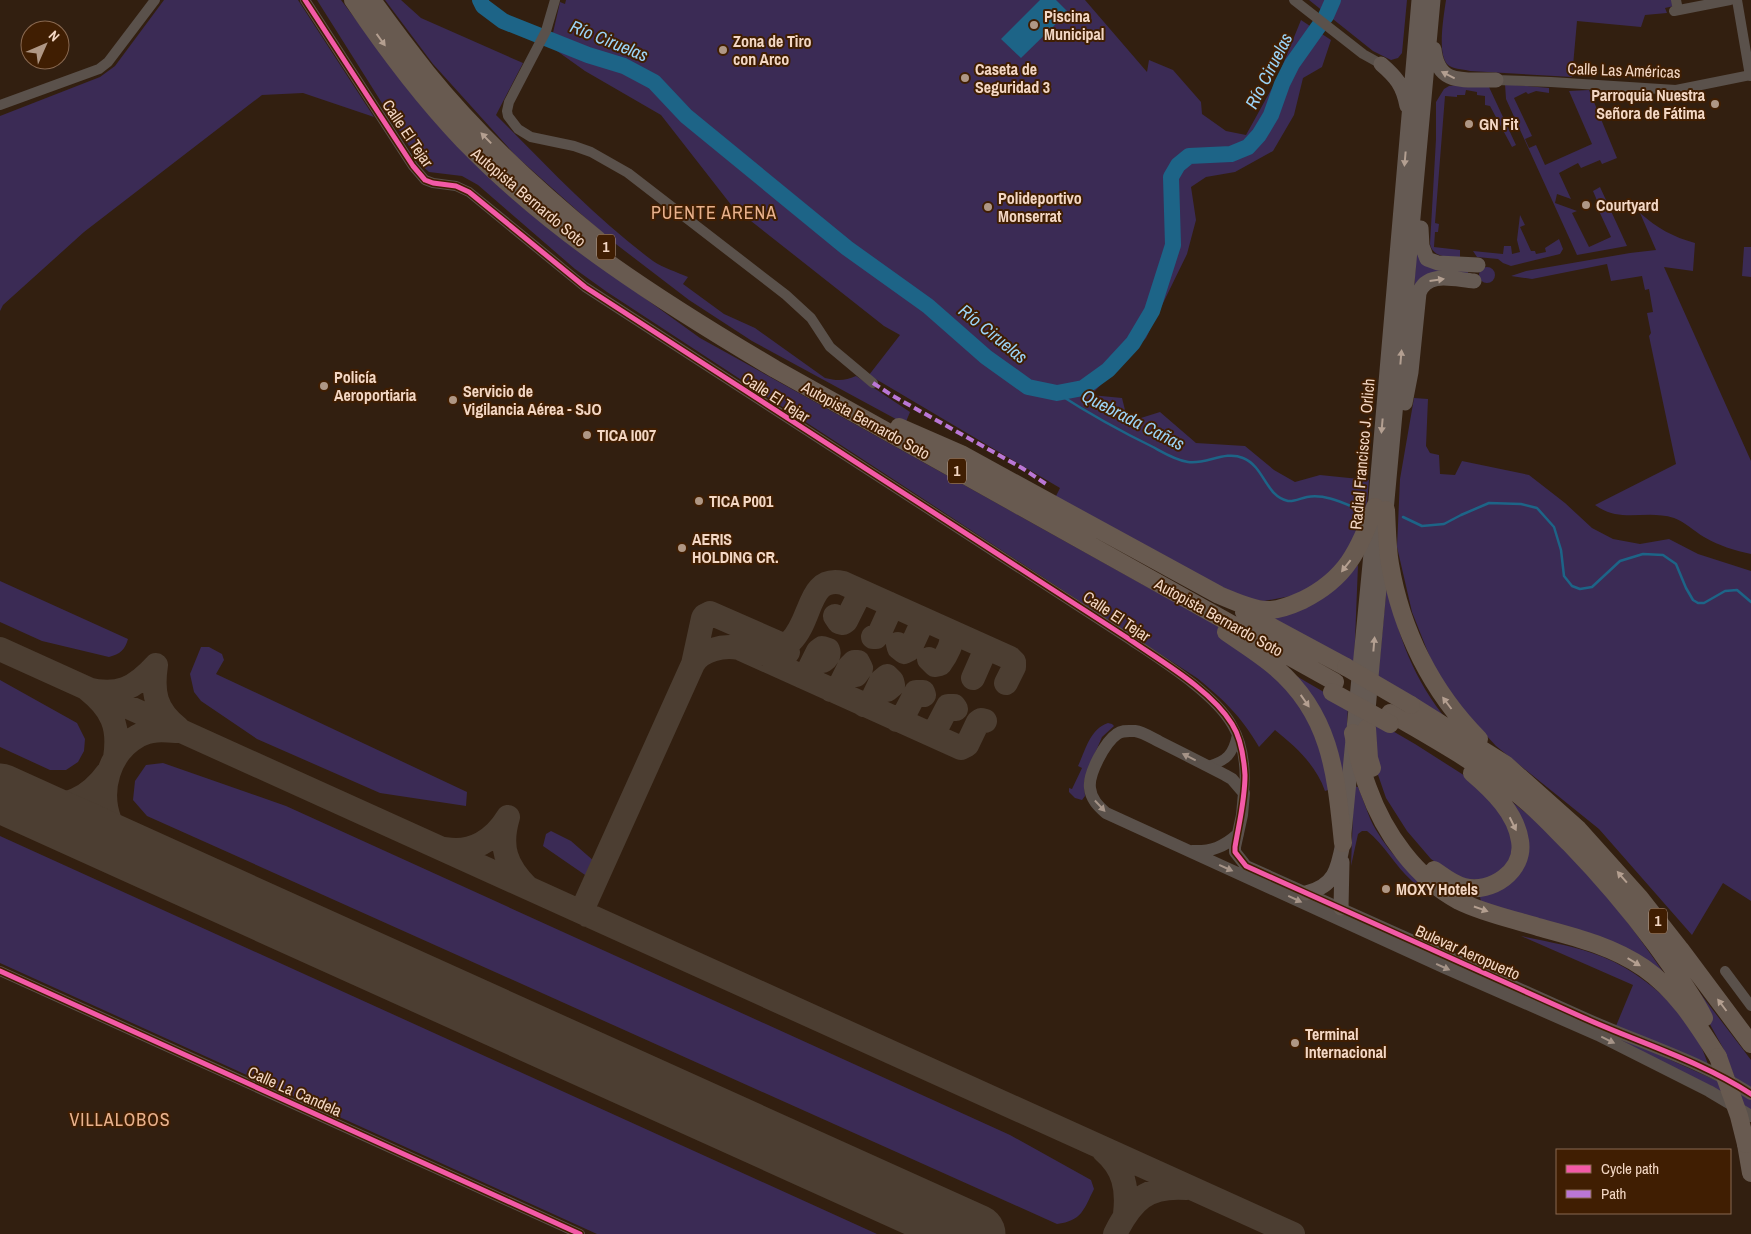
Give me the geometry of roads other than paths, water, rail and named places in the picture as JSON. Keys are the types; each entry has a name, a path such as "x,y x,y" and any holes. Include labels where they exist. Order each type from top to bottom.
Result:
{"highway":[{"name":"Autopista Bernardo Soto","path":"353,0 427,100 484,161 556,224 652,294 706,329 775,369 1208,603 1338,679 1391,714 1472,773 1512,797 1550,813"},
{"name":"Autopista Bernardo Soto","path":"372,0 428,74 484,136 536,188 646,278 694,310 787,366 896,426 1103,546"},
{"path":"896,426 961,454 1219,595 1241,604 1267,610 1287,607 1299,602 1334,580 1345,569 1360,546 1380,509"},
{"path":"1380,509 1400,606 1414,644 1440,693 1451,708 1464,724 1505,764"},
{"name":"1","path":"1103,546 1216,624"},
{"name":"Autopista Bernardo Soto","path":"1216,624 1338,679 1411,705 1505,764 1550,813"},
{"path":"1216,624 1276,668 1290,682 1312,710 1334,764 1343,843"},
{"name":"Autopista Bernardo Soto","path":"1391,714 1460,755 1529,803 1550,813"},
{"name":"Autopista Bernardo Soto","path":"1391,714 1458,745 1550,813"},
{"path":"1360,730 1370,758 1376,784 1388,811 1407,842 1432,868 1450,881 1465,887 1480,888 1499,882 1511,872 1518,858 1520,842 1518,833 1503,804 1472,773"},
{"path":"1360,730 1368,788 1380,816 1407,858 1423,873 1448,894 1471,906 1597,944 1632,960 1655,976 1676,996 1690,1012 1718,1058"},
{"name":"1","path":"1550,813 1591,843 1640,898 1751,1044"},
{"name":"1","path":"1550,813 1636,918 1681,978 1704,1017 1738,1116 1746,1144 1751,1173"}],"main road":[{"name":"Radial Francisco J. Orlich","path":"1306,892 1321,888 1332,879 1336,872 1343,843 1360,730 1380,509 1419,0"},
{"name":"Radial Francisco J. Orlich","path":"1380,509 1388,490 1433,0"},
{"path":"1432,16 1435,59 1446,76 1496,80"},
{"path":"1381,64 1397,68 1414,55"},
{"path":"1381,64 1398,81 1405,94 1409,111"},
{"path":"1426,91 1428,161 1421,230 1422,246 1427,259 1432,262 1478,265"},
{"path":"1388,490 1411,372 1421,289 1427,282 1438,278 1474,281"},
{"path":"1341,908 1343,843"}],"street":[{"path":"0,105 99,69 108,62 155,0"},
{"name":"Calle El Tejar","path":"305,0 413,166 425,180 456,186 469,192 585,287 1129,639 1194,685 1232,723 1237,734 1244,762 1244,792"},
{"path":"555,0 546,31 508,107 508,116 518,129 531,137 574,146 591,152 628,173 786,294 810,318 830,347 872,383"},
{"path":"1294,0 1363,54 1381,64"},
{"path":"1676,7 1730,0"},
{"path":"1737,0 1751,75"},
{"name":"Calle Las Américas","path":"1496,80 1676,90 1751,75"},
{"name":"Bulevar Aeropuerto","path":"1751,1094 1706,1070 1593,1022 1246,866 1235,852 1244,792 1232,779 1208,766 1138,731 1123,731 1115,735 1095,765 1090,788 1094,802 1106,813 1598,1035 1709,1091 1751,1116"},
{"path":"1208,766 1220,763 1229,756 1235,745 1237,734"},
{"path":"1190,851 1203,852 1216,849 1228,843 1238,834"},
{"name":"Calle La Candela","path":"0,971 580,1234"},
{"path":"1725,971 1751,1006"}],"water":[{"name":"Piscina Municipal","path":"1040,0 1056,0 1068,12 1021,58 1001,39"}],"waterway":[{"name":"Río Ciruelas","path":"480,0 483,6 503,21 588,55 624,66 654,82 686,116 847,248 928,306 986,357 1028,387 1057,393 1083,388 1108,370 1133,343 1152,311 1173,245 1171,177 1178,165 1189,156 1231,154 1248,147 1259,135 1271,115 1282,84 1292,64 1326,16 1333,0"},
{"name":"Quebrada Cañas","path":"1057,393 1104,422 1174,458 1188,462 1202,462 1236,456 1250,462 1269,488 1280,498 1290,501 1314,496 1333,499 1358,509"},
{"name":"Quebrada Cañas","path":"1403,517 1422,526 1444,524 1489,503 1521,504 1537,508 1554,527 1561,550 1564,576 1572,586 1580,589 1592,587 1620,561 1643,554 1663,555 1676,564 1686,588 1693,600 1698,603 1704,603 1725,591 1737,590 1751,602"}],"place":[{"name":"Piscina Municipal","path":"1034,25"},
{"name":"Zona de Tiro con Arco","path":"723,50"},
{"name":"Caseta de Seguridad 3","path":"965,78"},
{"name":"Parroquia Nuestra Señora de Fátima","path":"1715,104"},
{"name":"GN Fit","path":"1469,124"},
{"name":"Courtyard","path":"1586,205"},
{"name":"Polideportivo Monserrat","path":"988,207"},
{"name":"Policía Aeroportiaria","path":"324,386"},
{"name":"Servicio de Vigilancia Aérea - SJO","path":"453,400"},
{"name":"TICA I007","path":"587,435"},
{"name":"TICA P001","path":"699,501"},
{"name":"AERIS HOLDING CR.","path":"682,548"},
{"name":"MOXY Hotels","path":"1386,889"},
{"name":"Terminal Internacional","path":"1295,1043"}],"district":[{"name":"PUENTE ARENA","path":"714,213"},
{"name":"VILLALOBOS","path":"120,1120"}]}
